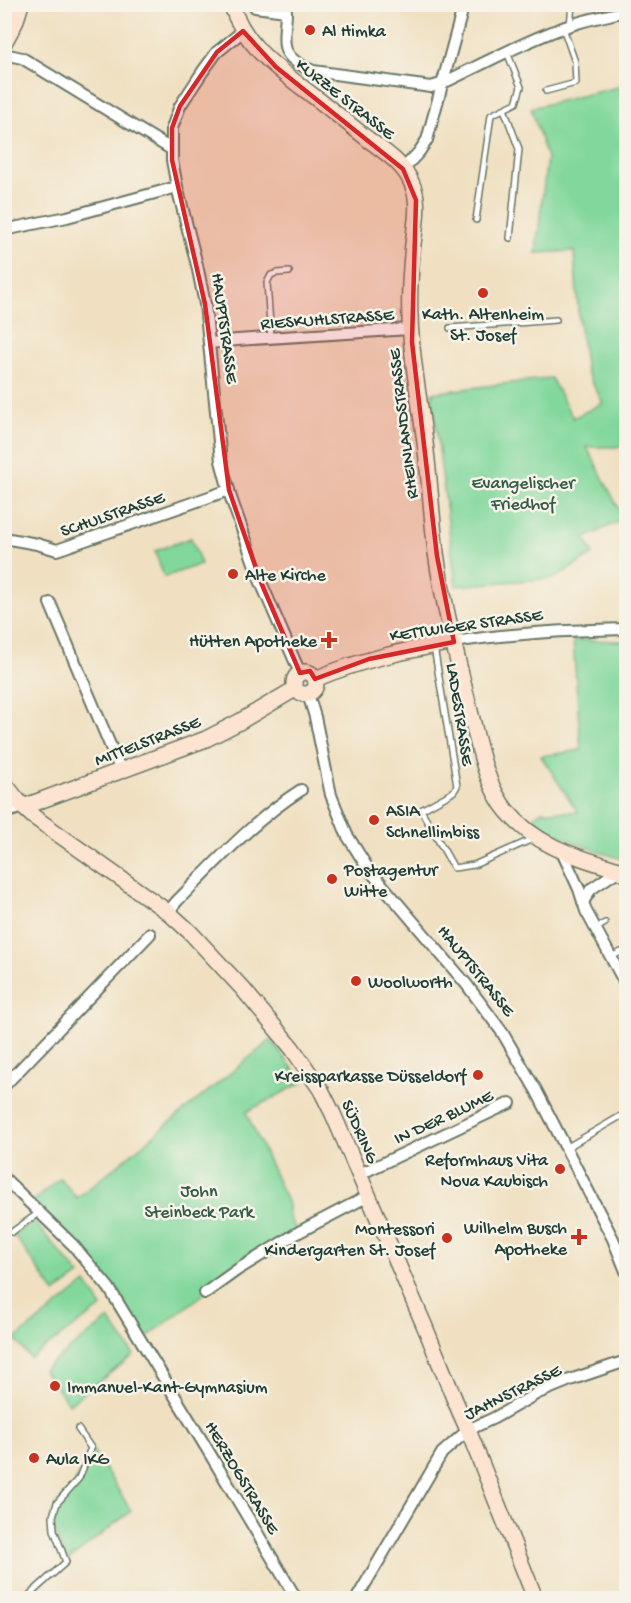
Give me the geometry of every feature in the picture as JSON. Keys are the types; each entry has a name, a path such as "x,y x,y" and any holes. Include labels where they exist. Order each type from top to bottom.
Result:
{"street":[{"path":"4,43 15,23 21,4"},
{"path":"231,4 243,31"},
{"path":"403,169 420,153 427,140 464,4"},
{"path":"255,7 286,11 285,46 288,54 303,67 430,87 567,27 627,11"},
{"name":"HAUPTSTRASSE","path":"243,31 217,52 189,91 172,128 171,149 177,187 205,304 221,461 260,580 300,674"},
{"name":"KURZE STRASSE","path":"243,31 276,67 403,169 414,186 416,200"},
{"path":"4,54 22,58 171,149"},
{"path":"4,230 67,217 177,187"},
{"name":"RHEINLANDSTRASSE","path":"416,200 411,258 410,329 427,453 437,556 478,744 496,796 517,822 536,838 562,852 623,872"},
{"name":"RIESKUHLSTRASSE","path":"210,343 410,329"},
{"name":"SCHULSTRASSE","path":"4,538 57,550 229,490"},
{"path":"50,603 121,771"},
{"name":"KETTWIGER STRASSE","path":"315,679 369,659 490,636 560,630 627,629"},
{"path":"307,672 315,679 316,686 302,691 295,679 307,672"},
{"name":"HAUPTSTRASSE","path":"302,691 319,733 331,795 347,836 367,867 467,985 502,1032 531,1082 627,1270"},
{"name":"MITTELSTRASSE","path":"4,813 219,733 302,691"},
{"name":"SÜDRING","path":"4,783 23,807 168,912 190,932 242,988 292,1048 321,1090 425,1327 535,1599"},
{"path":"168,912 241,837 301,790"},
{"path":"562,852 583,902 616,955 627,985"},
{"path":"583,902 591,889 623,872"},
{"path":"4,1086 150,934"},
{"name":"IN DER BLUME","path":"358,1175 510,1102"},
{"name":"HERZOGSTRASSE","path":"4,1178 73,1245 109,1288 296,1599"},
{"path":"205,1293 237,1270 299,1232 368,1196"},
{"name":"JAHNSTRASSE","path":"357,1599 442,1452 468,1430 538,1393 627,1361"}],"lane":[{"path":"546,92 576,83 575,62 567,27 572,4"},
{"path":"476,220 490,115 516,103 522,87 507,52"},
{"path":"504,109 519,149 510,238"},
{"path":"271,338 267,283 271,276 289,272"},
{"path":"450,328 556,320"},
{"name":"LADESTRASSE","path":"434,645 457,786 450,794 421,810 454,868 474,865 536,838"},
{"path":"565,1149 627,1113"},
{"path":"12,1232 40,1212"},
{"path":"26,1599 66,1562 54,1530 53,1516 57,1503 82,1472 90,1448 78,1429"}],"highlighted area":[{"path":"243,31 276,67 403,169 416,200 412,342 437,556 454,642 369,659 315,679 310,671 300,673 260,580 229,490 205,304 172,160 172,128 180,106 217,52"}],"green space":[{"name":"Evangelischer Friedhof","path":"626,85 626,447 587,447 624,519 585,538 593,554 555,578 456,586 432,393 551,378 573,418 603,403 586,371 579,321 574,251 536,253 547,158 531,108"},
{"path":"191,538 201,564 164,577 155,551"},
{"path":"573,640 626,641 626,860 577,844 532,818 542,811 578,812 541,756 581,750"},
{"name":"John Steinbeck Park","path":"271,1040 303,1082 246,1112 288,1204 293,1226 299,1232 205,1293 142,1341 109,1288 31,1203 60,1178 77,1198"},
{"path":"33,1221 80,1275 55,1293 14,1235"},
{"path":"86,1283 102,1307 30,1358 15,1339"},
{"path":"109,1319 134,1355 69,1404 43,1370"},
{"path":"91,1448 131,1511 66,1562 54,1529 56,1505 74,1485"}],"place":[{"name":"Al Himka","path":"310,30"},
{"name":"Kath. Altenheim St. Josef","path":"483,293"},
{"name":"Alte Kirche","path":"233,574"},
{"name":"Hütten Apotheke","path":"329,640"},
{"name":"ASIA Schnellimbiss","path":"374,820"},
{"name":"Postagentur Witte","path":"332,879"},
{"name":"Woolworth","path":"356,981"},
{"name":"Kreissparkasse Düsseldorf","path":"478,1075"},
{"name":"Reformhaus Vita Nova Kaubisch","path":"560,1169"},
{"name":"Wilhelm Busch Apotheke","path":"579,1237"},
{"name":"Montessori Kindergarten St. Josef","path":"447,1238"},
{"name":"Immanuel-Kant-Gymnasium","path":"55,1386"},
{"name":"Aula IKG","path":"34,1458"}]}
